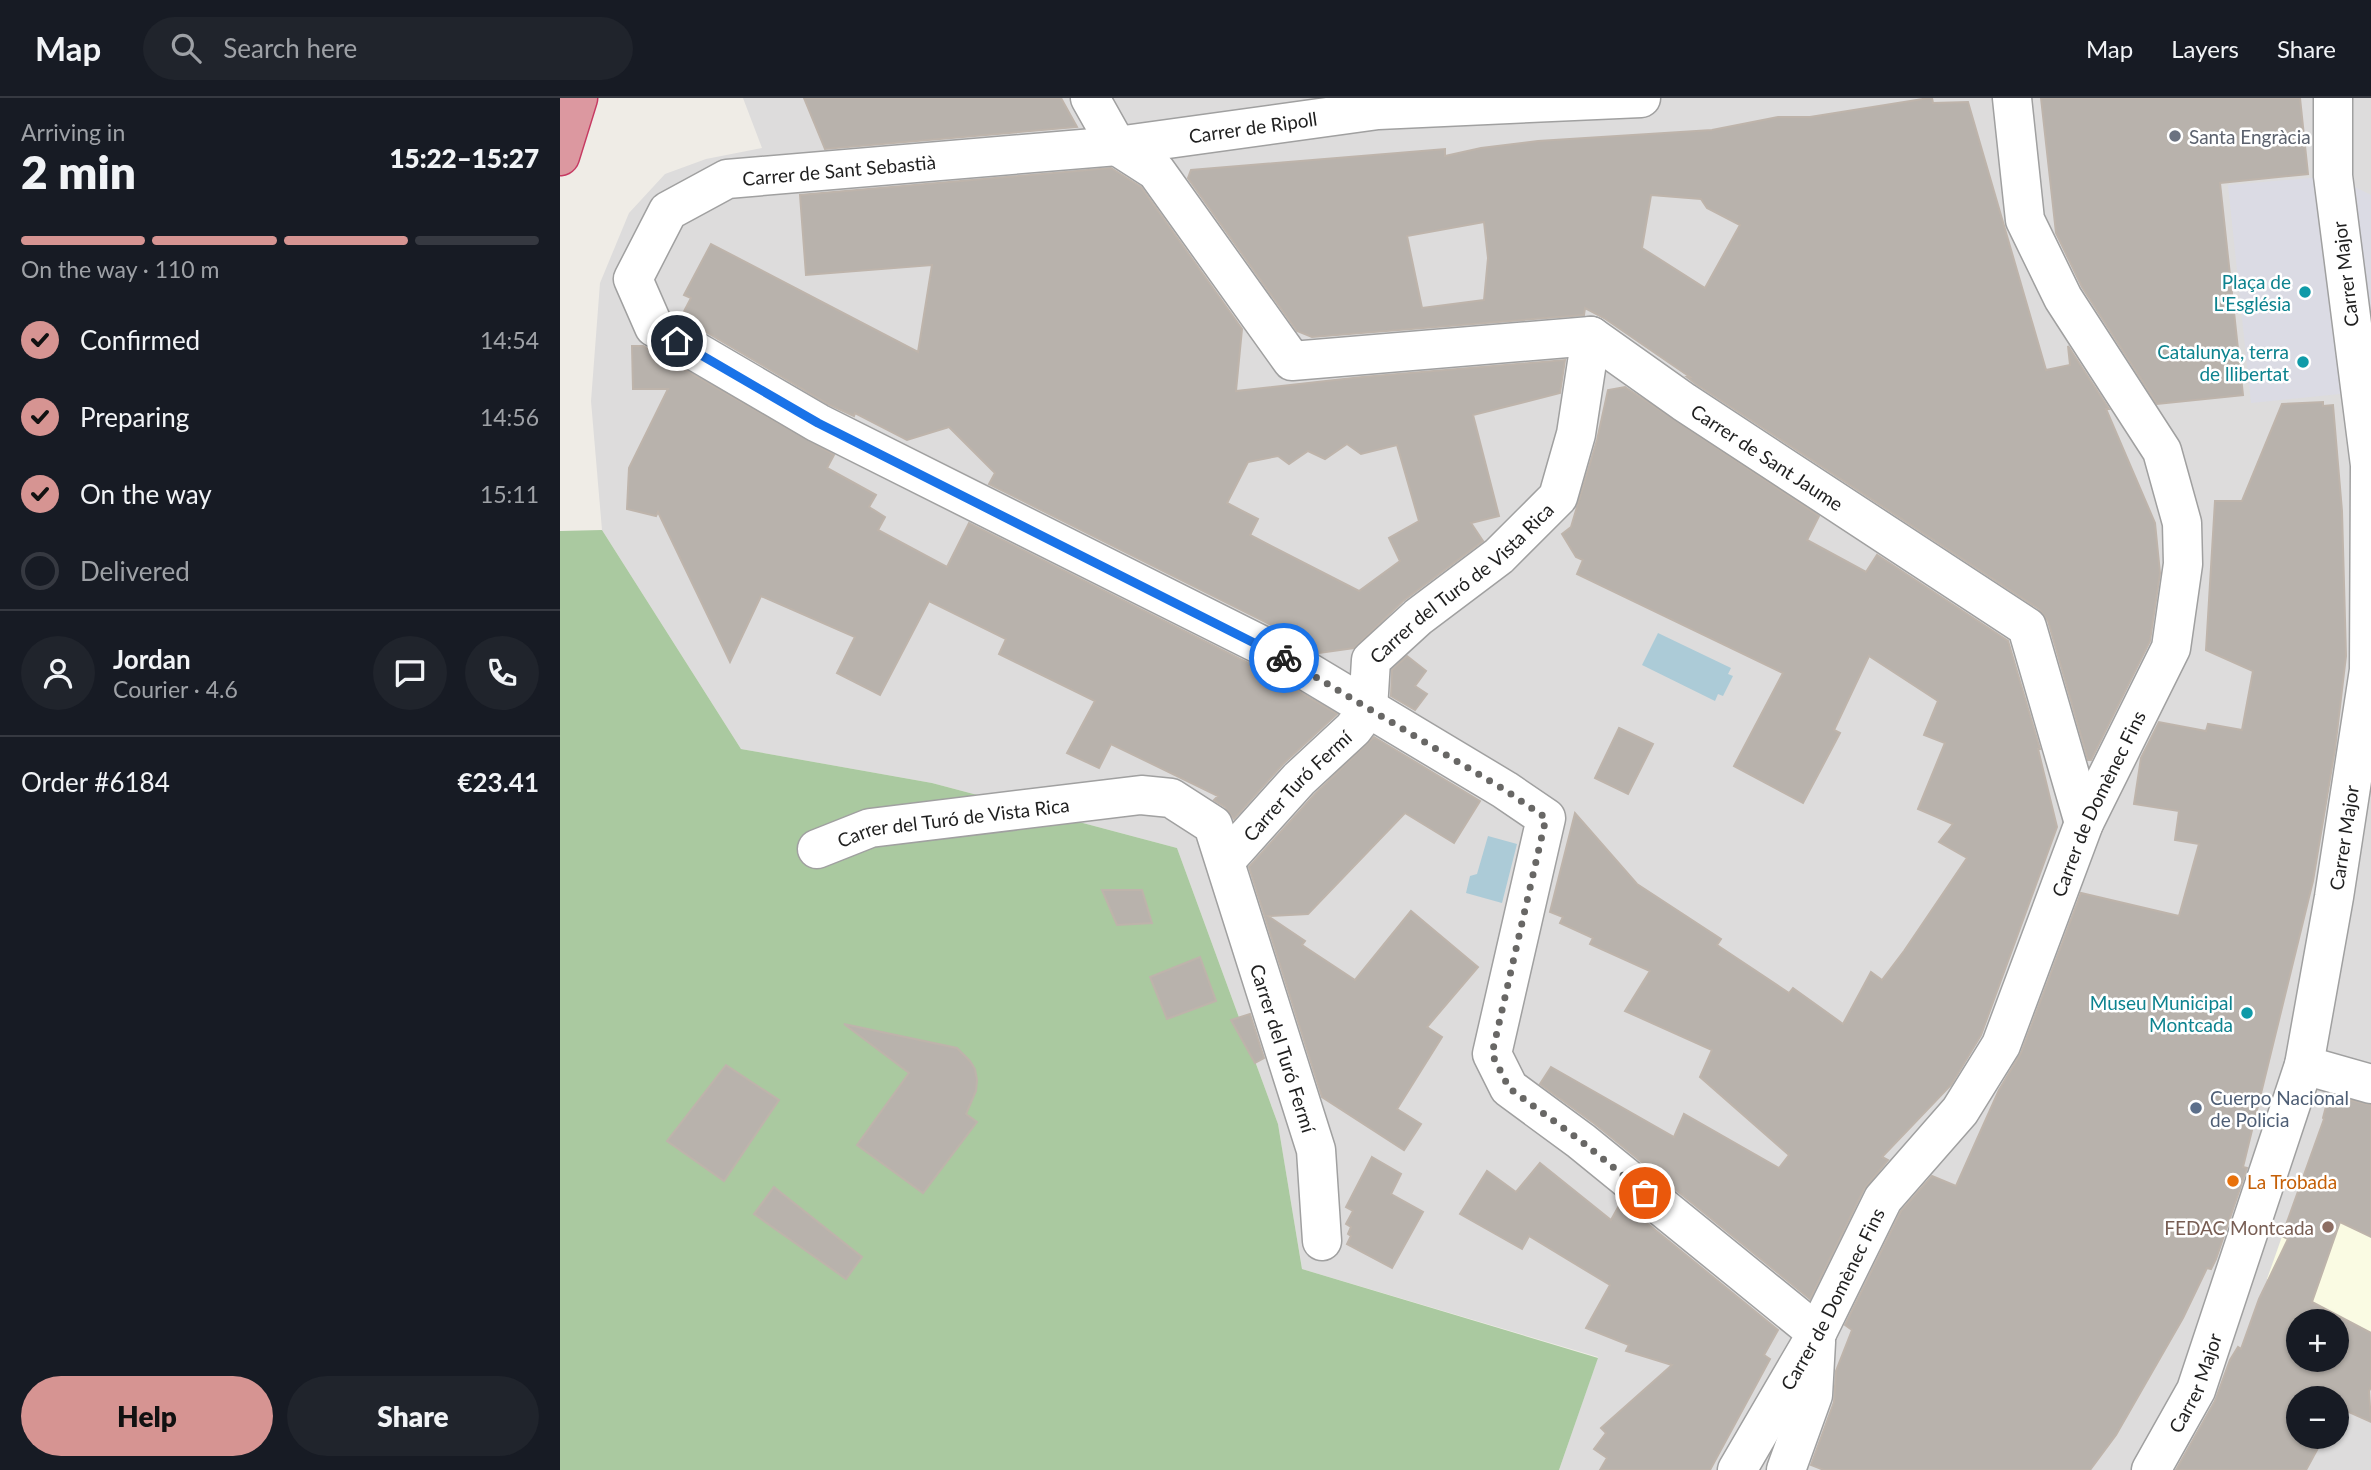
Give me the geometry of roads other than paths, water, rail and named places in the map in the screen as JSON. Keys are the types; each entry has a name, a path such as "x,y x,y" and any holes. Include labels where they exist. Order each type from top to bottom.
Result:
{"highway":[{"path":"560,156 578,98"}],"street":[{"path":"1090,98 1117,146 1156,171 1292,361 1591,335"},
{"name":"Carrer de Ripoll","path":"1117,146 1369,105 1641,98"},
{"name":"Carrer de Domènec Fins","path":"1737,1470 1817,1333 1883,1199 1960,1111 2001,1045 2084,823 2171,648 2183,564 2182,523 2162,451 2063,298 2025,220 2012,98"},
{"name":"Carrer Major","path":"2151,1470 2196,1390 2304,1065 2334,897 2368,670 2370,465 2333,176 2333,98"},
{"name":"Carrer de Sant Sebastià","path":"1117,146 727,179 668,211 634,279 654,327 818,423 1275,652 1505,790 1546,818 1492,1054 1509,1088 1581,1141 1817,1333"},
{"name":"Carrer de Sant Jaume","path":"1591,335 1684,402 2026,627 2084,823"},
{"name":"Carrer del Turó de Vista Rica","path":"1368,709 1371,660 1418,617 1499,556 1558,497 1576,434 1591,335"},
{"name":"Carrer Turó Fermí","path":"1226,860 1299,779 1353,729 1368,709"},
{"name":"Carrer del Turó de Vista Rica","path":"817,849 870,828 1141,795 1171,798 1213,825 1226,860"},
{"name":"Carrer del Turó Fermí","path":"1226,860 1316,1150 1322,1241"},
{"path":"2304,1065 2371,1083"},
{"path":"1786,1470 1812,1395 1817,1333"}],"water":[{"path":"1658,633 1731,668 1728,674 1733,676 1723,696 1718,694 1715,701 1642,665"},
{"path":"1488,836 1517,844 1502,903 1466,893 1470,876 1477,874"}],"place":[{"name":"Santa Engràcia","path":"2175,136"},
{"name":"Plaça de L'Església","path":"2305,292"},
{"name":"Catalunya, terra de llibertat","path":"2303,362"},
{"name":"Museu Municipal Montcada","path":"2247,1013"},
{"name":"Cuerpo Nacional de Policia","path":"2196,1108"},
{"name":"La Trobada","path":"2233,1181"},
{"name":"FEDAC Montcada","path":"2328,1227"}]}
